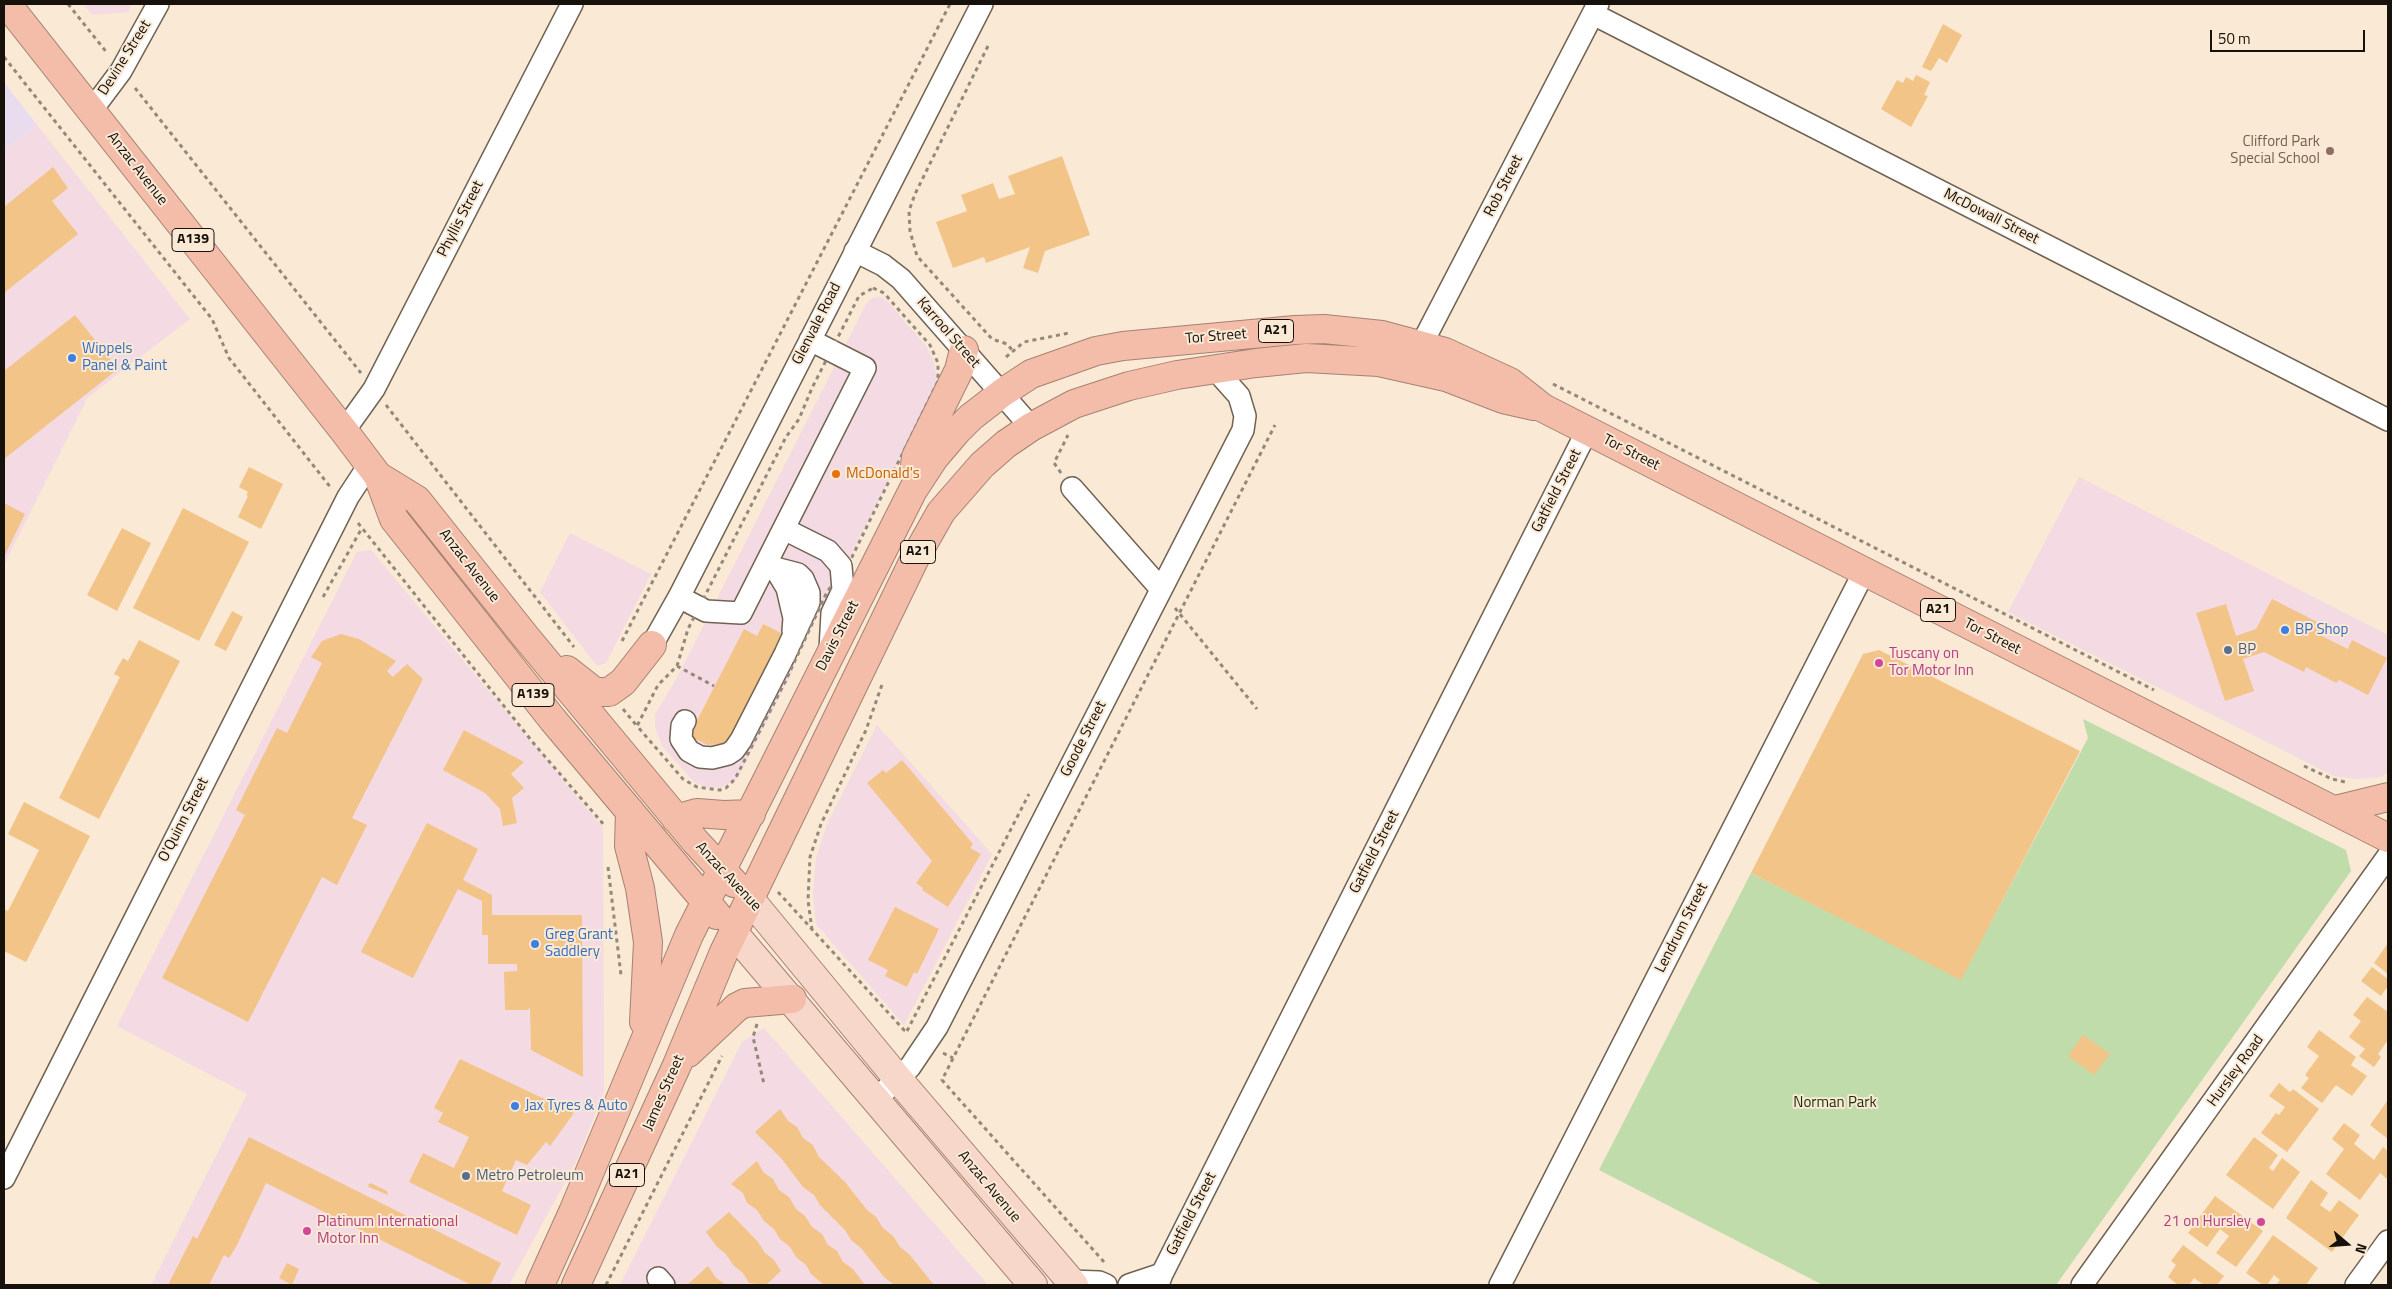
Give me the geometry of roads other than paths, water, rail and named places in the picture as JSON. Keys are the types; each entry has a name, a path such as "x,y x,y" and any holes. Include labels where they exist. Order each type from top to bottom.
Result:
{"highway":[{"name":"Anzac Avenue","path":"7,4 344,431 373,470 394,520 553,720 733,932"},
{"name":"Tor Street","path":"1002,393 1031,374 1070,359 1123,346 1315,330 1354,331 1416,356 1446,376 1504,399 1543,408 2388,838"},
{"path":"913,490 916,457 959,370 964,350"},
{"name":"Tor Street","path":"1031,427 1060,410 1099,395 1177,374 1306,358 1416,356"},
{"name":"Davis Street","path":"706,902 913,490 934,458 957,431 971,417 1002,393"},
{"name":"A21","path":"749,898 915,558 942,512 982,464 1031,427"},
{"name":"Anzac Avenue","path":"373,470 417,500 525,636 676,819 722,872 749,898"},
{"path":"525,636 595,692 609,692 623,682 652,645"},
{"path":"2334,810 2388,797"},
{"path":"630,811 629,846 640,888 648,942 643,1044"},
{"path":"676,819 697,813 750,814"},
{"name":"James Street","path":"576,1285 677,1065 749,898"},
{"name":"A21","path":"540,1285 689,935 706,902"},
{"path":"677,1065 728,1013 737,1007 745,1003 792,999"}],"main road":[{"name":"Anzac Avenue","path":"749,898 898,1079 1072,1283"},
{"name":"Anzac Avenue","path":"733,932 792,999 875,1100 1033,1285"}],"street":[{"name":"Devine Street","path":"91,111 121,71 158,4"},
{"name":"Phyllis Street","path":"344,431 374,389 572,4"},
{"name":"Glenvale Road","path":"652,645 982,4"},
{"name":"Rob Street","path":"1416,356 1596,9"},
{"name":"McDowall Street","path":"1596,9 2388,420"},
{"name":"Karrool Street","path":"855,250 883,265 901,280 1031,427"},
{"path":"678,597 706,611 741,613 770,566 784,529 865,368 810,340"},
{"name":"Goode Street","path":"875,1100 920,1055 937,1027 1243,430 1245,416 1239,396 1214,368"},
{"name":"Gatfield Street","path":"1129,1285 1160,1279 1587,431"},
{"name":"O'Quinn Street","path":"4,1178 344,505 373,470"},
{"path":"1072,488 1161,590"},
{"path":"784,529 828,551 841,566 843,590 832,613 830,652"},
{"path":"685,721 682,726 681,739 689,751 700,757 712,758 734,750 785,654 793,633 792,603 787,588 770,566"},
{"name":"Lendrum Street","path":"1507,1283 1864,572"},
{"name":"Hursley Road","path":"2082,1285 2388,856"},
{"path":"2356,1285 2380,1269 2388,1240"},
{"path":"1072,1283 1099,1282 1108,1277"}],"place":[{"name":"Clifford Park Special School","path":"2330,151"},
{"name":"Wippels Panel & Paint","path":"72,358"},
{"name":"McDonald's","path":"836,474"},
{"name":"BP Shop","path":"2285,630"},
{"name":"BP","path":"2228,650"},
{"name":"Tuscany on Tor Motor Inn","path":"1879,663"},
{"name":"Greg Grant Saddlery","path":"535,944"},
{"name":"Jax Tyres & Auto","path":"515,1106"},
{"name":"Metro Petroleum","path":"466,1176"},
{"name":"21 on Hursley","path":"2261,1222"},
{"name":"Platinum International Motor Inn","path":"307,1231"}],"park label":[{"name":"Norman Park","path":"1835,1103"}]}
